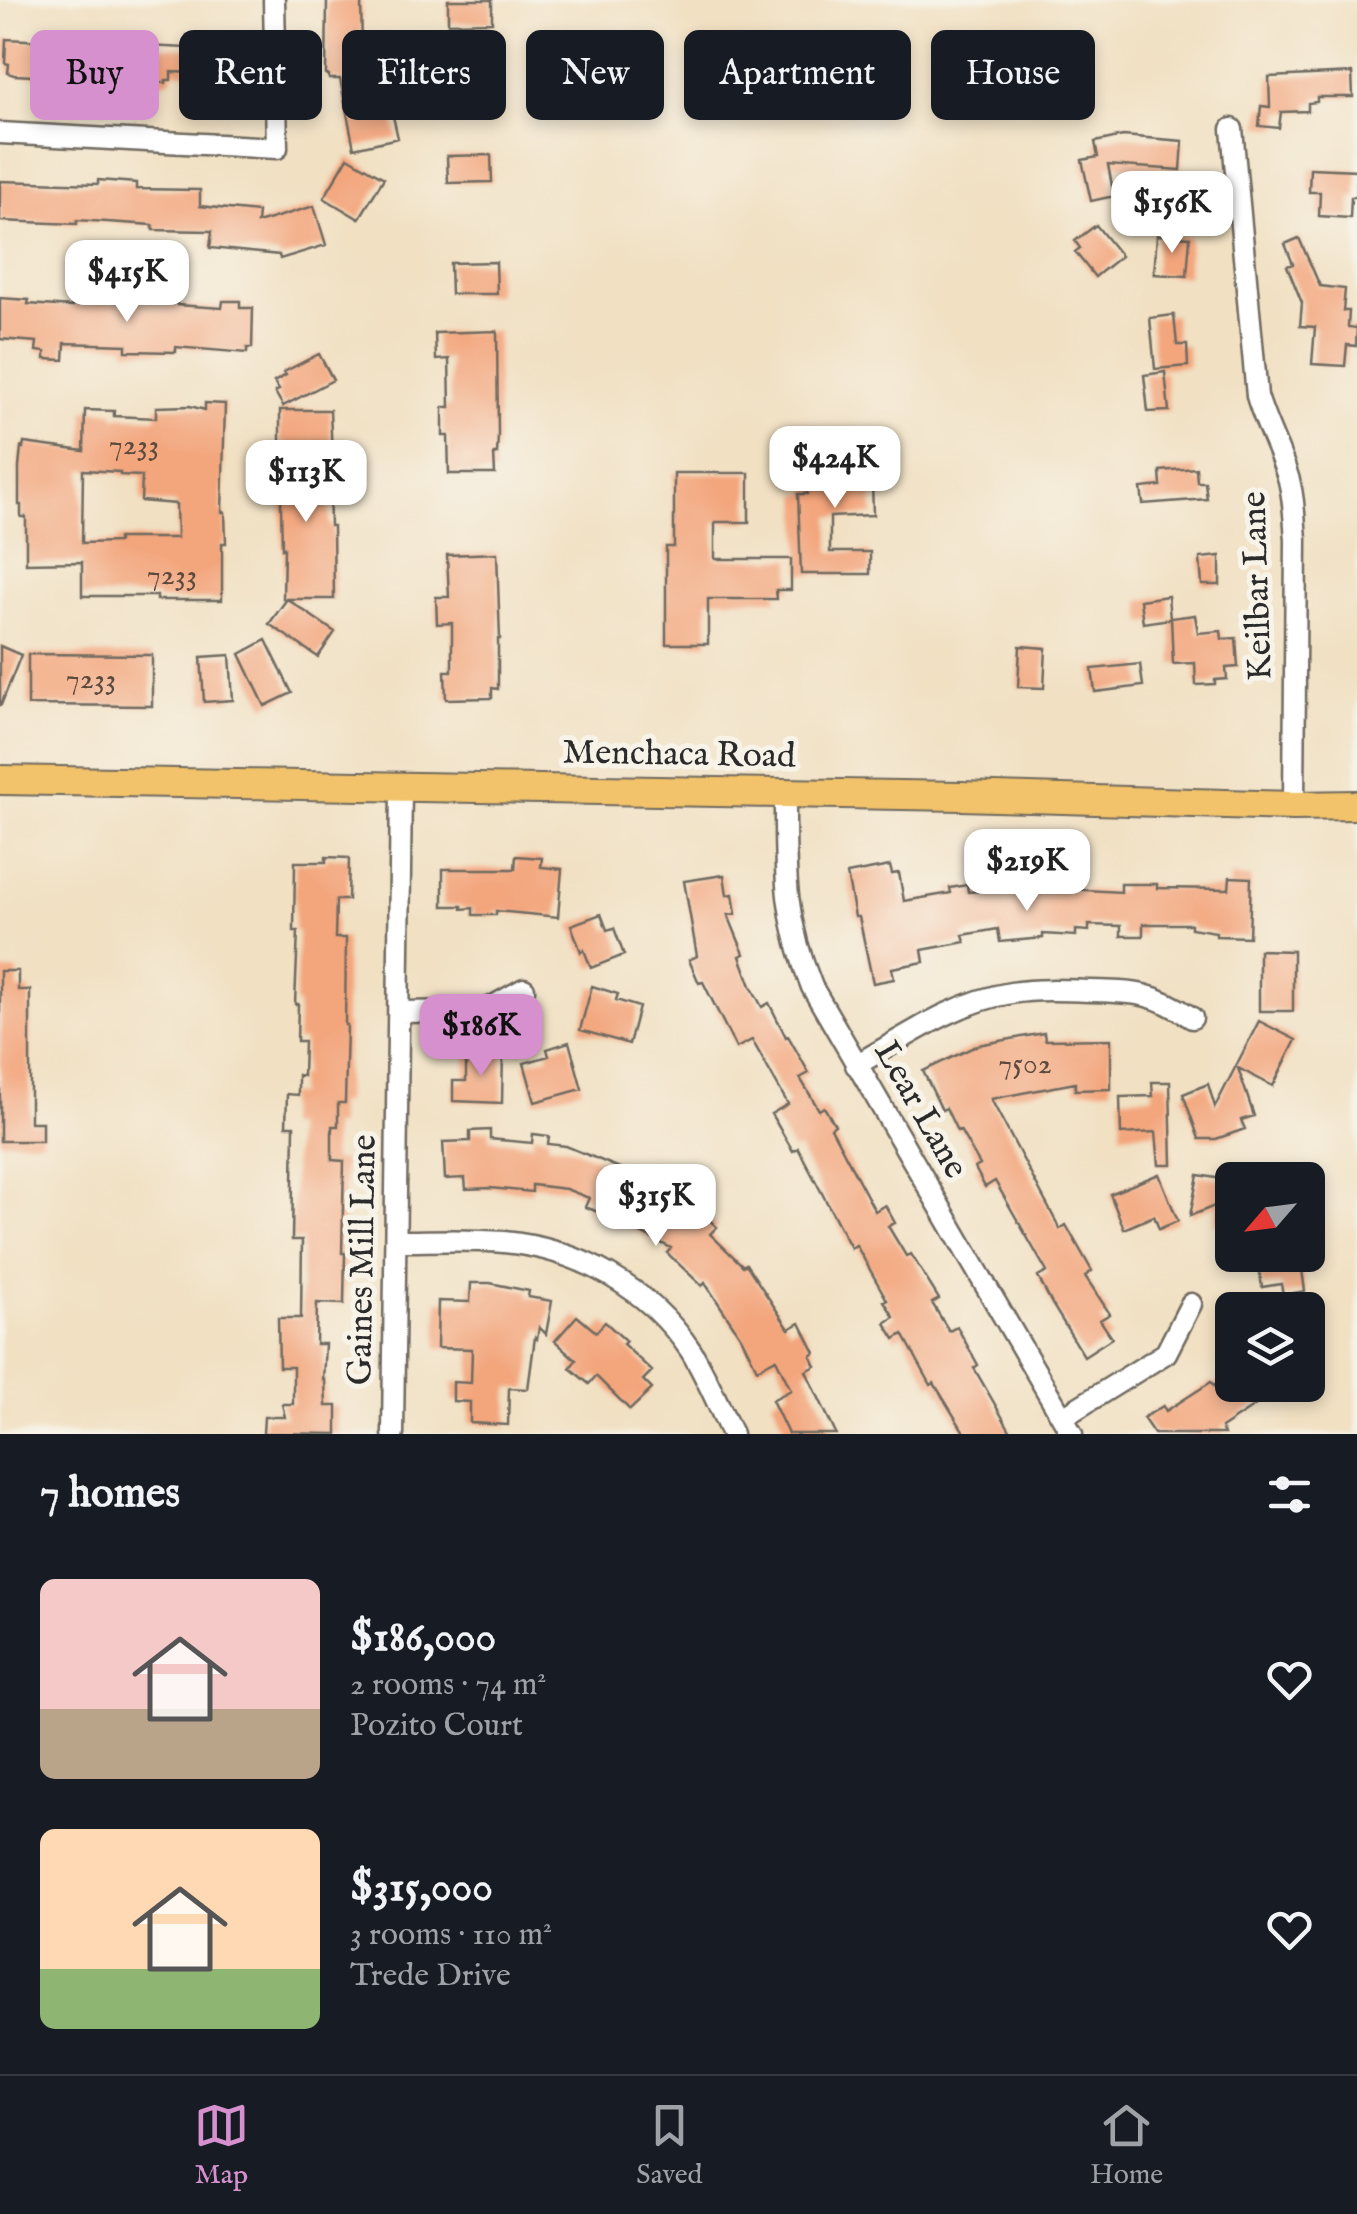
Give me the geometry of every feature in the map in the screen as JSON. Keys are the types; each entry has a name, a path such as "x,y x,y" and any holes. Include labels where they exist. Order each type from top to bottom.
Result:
{"main road":[{"name":"Menchaca Road","path":"0,780 1357,805"}],"street":[{"path":"0,133 277,148 274,0"},
{"name":"Keilbar Lane","path":"1232,130 1254,375 1263,418 1288,477 1293,502 1294,806"},
{"name":"Gaines Mill Lane","path":"394,1434 401,788"},
{"name":"Lear Lane","path":"784,795 785,884 796,942 812,987 1067,1425"},
{"path":"400,1012 476,1011 490,1008 524,989"},
{"path":"856,1065 962,1007 1032,990 1126,992 1168,1002 1192,1018"},
{"path":"396,1241 502,1242 541,1247 596,1267 646,1300 672,1326 692,1354 732,1434"},
{"path":"1067,1425 1166,1353 1192,1304"}],"building":[{"path":"327,0 361,0 362,30 342,30 342,89 340,79 329,79"},
{"path":"448,0 492,0 492,22 448,23"},
{"path":"6,39 30,40 30,76 8,73"},
{"path":"159,47 179,48 179,72 171,72 171,80 166,83 159,83"},
{"path":"1352,73 1353,97 1317,97 1317,102 1308,103 1308,111 1281,112 1279,128 1259,126 1261,106 1270,107 1269,77"},
{"path":"348,120 394,120 398,138 354,148"},
{"path":"1123,136 1183,141 1181,170 1108,165 1114,196 1091,201 1082,160 1098,157 1095,142"},
{"path":"491,155 492,182 448,183 447,156"},
{"path":"348,157 384,178 359,219 324,198"},
{"path":"1310,168 1357,170 1357,197 1351,197 1350,218 1319,216 1320,192 1309,192"},
{"path":"98,180 136,183 136,189 200,190 200,206 258,212 257,223 314,206 326,245 280,259 279,255 210,248 212,231 153,230 153,225 77,220 77,224 0,221 0,181 98,184"},
{"path":"1096,225 1121,256 1095,277 1075,252 1080,248 1075,241"},
{"path":"1157,235 1190,237 1187,276 1154,274"},
{"path":"1299,238 1320,286 1345,289 1343,311 1349,311 1348,327 1357,328 1356,346 1347,345 1345,366 1312,364 1315,327 1300,326 1302,303 1287,266 1293,264 1285,244"},
{"path":"496,262 497,294 451,294 450,263"},
{"path":"72,295 126,295 146,300 146,296 164,297 177,299 177,305 222,308 223,301 240,301 240,308 253,308 252,348 247,348 247,353 176,347 176,352 126,351 126,345 65,343 64,360 45,359 45,352 36,351 37,342 0,339 0,298 72,307"},
{"path":"1174,315 1177,345 1187,345 1188,366 1155,369 1150,318"},
{"path":"497,331 495,474 449,474 443,407 450,407 449,359 436,360 435,333"},
{"path":"319,354 333,380 283,406 274,382 286,375 284,372"},
{"path":"1165,372 1169,411 1148,412 1144,375"},
{"path":"205,403 225,404 222,512 226,543 222,543 222,600 82,596 82,562 26,563 26,517 21,517 19,505 19,467 24,443 84,451 85,410 156,418 156,407 190,406 205,410","holes":["83,470 142,476 141,501 176,504 177,538 118,538 118,542 82,543"]},
{"path":"280,410 330,410 334,599 283,599 281,505 282,487 286,487 286,442 280,442"},
{"path":"825,447 871,448 873,515 830,517 830,552 870,552 870,574 801,574 798,494 810,490 814,469 826,468"},
{"path":"1196,468 1197,482 1205,482 1207,499 1143,504 1141,488 1161,486 1160,471"},
{"path":"674,473 749,473 749,522 715,522 715,559 791,559 791,590 776,590 777,599 708,599 708,644 666,644 666,547 674,547"},
{"path":"497,553 498,689 492,688 492,698 446,699 445,671 452,671 452,623 437,624 436,597 449,597 447,555"},
{"path":"1220,556 1220,585 1202,585 1200,558"},
{"path":"1168,596 1170,619 1143,623 1140,600"},
{"path":"287,599 335,632 318,657 269,624"},
{"path":"1195,615 1198,633 1221,631 1222,639 1236,638 1238,667 1226,668 1227,679 1215,680 1215,684 1196,685 1195,663 1173,664 1171,618"},
{"path":"266,640 292,693 265,706 240,654"},
{"path":"0,646 21,655 1,705 0,705"},
{"path":"1020,646 1046,648 1044,688 1018,687"},
{"path":"28,654 152,655 152,706 28,705"},
{"path":"230,655 233,700 204,702 201,657"},
{"path":"1140,664 1143,686 1095,692 1092,669"},
{"path":"516,856 542,858 541,867 562,869 558,917 496,911 496,915 473,915 473,908 443,906 443,869 515,869"},
{"path":"326,857 349,858 348,900 336,900 335,938 346,938 345,1103 338,1103 338,1126 332,1126 332,1160 344,1161 344,1304 317,1303 316,1344 325,1344 326,1406 337,1406 337,1434 263,1433 264,1417 285,1417 282,1404 293,1404 293,1367 279,1367 278,1318 301,1318 302,1240 292,1240 294,1126 286,1126 287,1094 298,1095 298,1075 303,1076 304,1041 297,1041 295,1004 295,862 326,862"},
{"path":"890,866 892,874 899,873 904,901 951,893 950,888 967,885 968,892 1030,887 1121,892 1121,884 1229,889 1230,877 1251,878 1249,937 1216,936 1216,932 1191,928 1191,924 1143,924 1143,936 1121,936 1121,926 1089,925 1089,931 1076,930 1076,936 1043,934 1043,938 1000,942 998,929 963,935 965,942 922,950 924,962 892,968 894,979 873,983 847,874"},
{"path":"724,875 727,895 733,894 736,914 728,915 744,954 740,956 751,986 762,1007 769,1003 809,1073 800,1078 819,1110 824,1107 835,1125 831,1128 875,1211 885,1205 895,1223 888,1226 939,1299 932,1303 949,1331 957,1327 978,1365 974,1368 1012,1434 965,1434 934,1383 931,1385 903,1334 895,1339 885,1323 894,1317 884,1301 887,1300 856,1245 851,1248 798,1148 793,1151 771,1114 788,1104 752,1040 736,1048 703,982 699,983 689,960 697,956 684,881"},
{"path":"601,914 607,930 614,928 624,955 591,968 571,925"},
{"path":"1259,950 1293,951 1293,1011 1259,1011"},
{"path":"0,971 18,971 18,990 30,990 30,1122 42,1122 42,1141 0,1141"},
{"path":"592,986 618,994 616,1000 639,1007 629,1044 580,1030"},
{"path":"1259,1021 1296,1040 1273,1086 1238,1068 1254,1116 1241,1120 1245,1129 1216,1139 1199,1139 1183,1094 1208,1084 1215,1107"},
{"path":"1044,1033 1045,1040 1111,1039 1111,1089 1075,1090 1075,1083 991,1099 1060,1229 1066,1225 1092,1271 1085,1276 1110,1314 1100,1320 1112,1338 1084,1356 1038,1277 1047,1272 995,1181 985,1187 975,1168 980,1165 946,1108 942,1110 923,1071 978,1045"},
{"path":"569,1042 582,1089 535,1102 524,1063 549,1056 547,1049"},
{"path":"466,1052 503,1052 502,1103 453,1101 453,1081 466,1081"},
{"path":"1152,1082 1170,1082 1172,1165 1159,1165 1156,1132 1121,1134 1120,1097 1153,1096"},
{"path":"490,1130 490,1139 532,1143 533,1134 549,1136 548,1144 566,1146 639,1176 672,1192 662,1213 692,1227 703,1214 717,1227 710,1234 743,1266 746,1264 789,1329 800,1323 815,1353 811,1356 816,1366 806,1371 836,1434 788,1434 772,1400 791,1390 776,1359 757,1369 705,1283 702,1286 667,1253 671,1248 585,1207 589,1198 566,1189 532,1185 532,1192 466,1189 465,1178 445,1179 443,1142 470,1141 470,1131"},
{"path":"1159,1174 1178,1221 1159,1229 1154,1216 1124,1229 1110,1194"},
{"path":"1198,1175 1215,1178 1215,1206 1190,1216"},
{"path":"1260,1272 1302,1272 1305,1291 1282,1292 1281,1284 1262,1287"},
{"path":"471,1283 529,1291 528,1297 552,1301 546,1334 539,1327 535,1337 528,1389 509,1388 508,1425 470,1423 470,1402 453,1401 453,1382 471,1383 472,1349 437,1348 438,1301 470,1302"},
{"path":"577,1316 596,1332 605,1322 652,1371 643,1380 652,1389 630,1410 596,1376 589,1384 570,1368 576,1360 555,1341"},
{"path":"1211,1382 1215,1402 1256,1405 1221,1428 1224,1434 1154,1434 1143,1418 1163,1406 1166,1411"}]}
